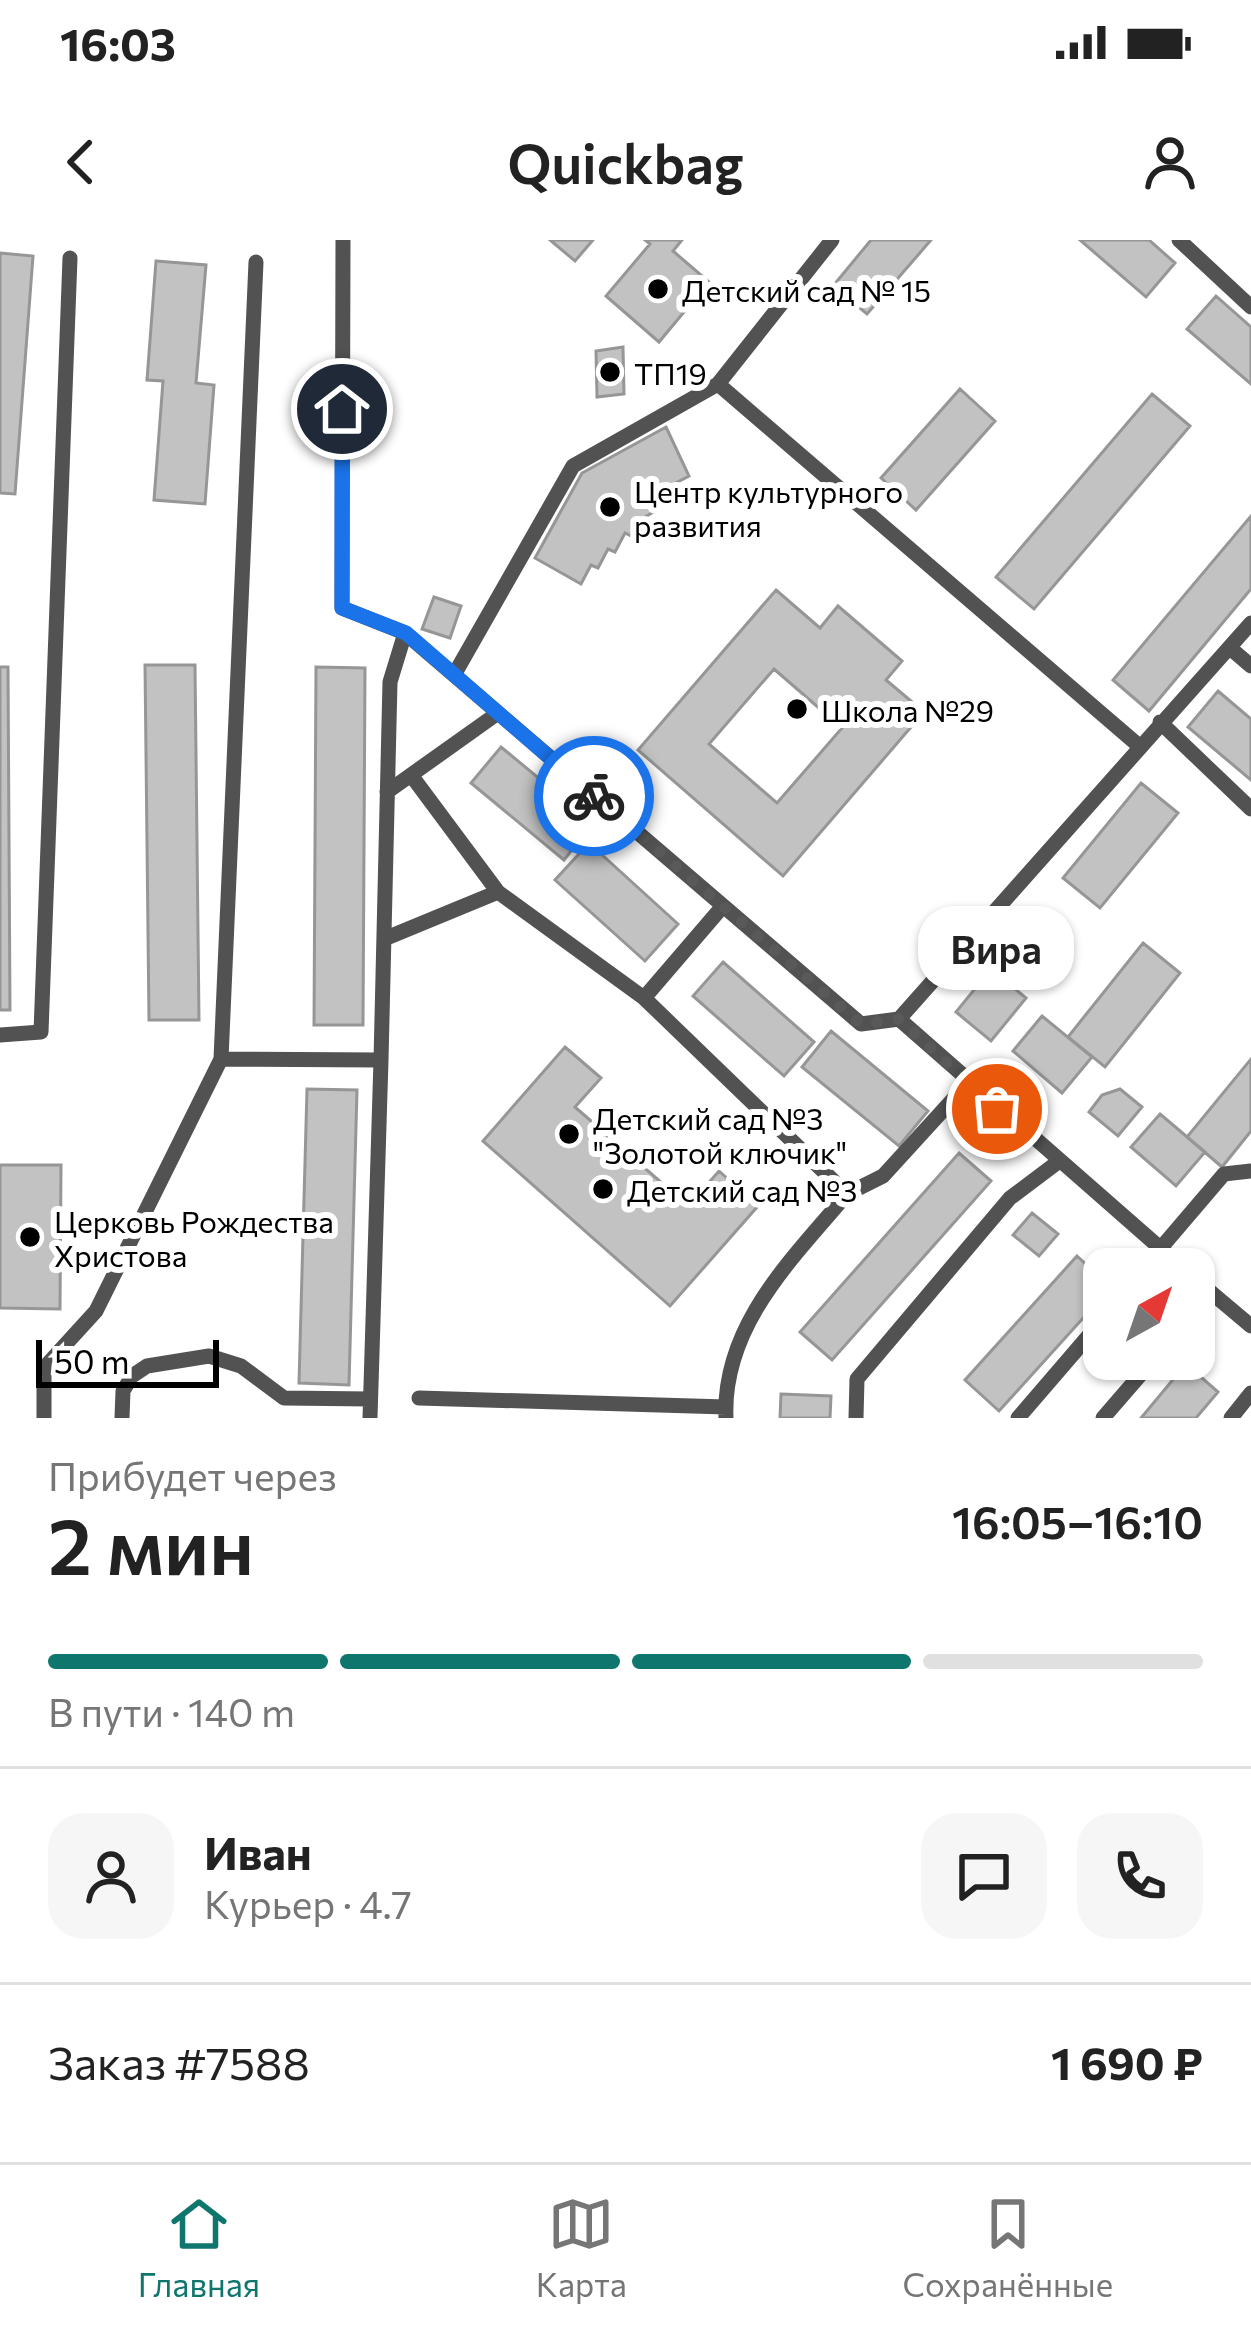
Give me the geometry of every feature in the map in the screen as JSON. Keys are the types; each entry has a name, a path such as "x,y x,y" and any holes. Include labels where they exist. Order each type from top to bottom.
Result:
{"lane":[{"path":"343,240 342,608 406,633 861,1024 899,1019 1251,623"},
{"path":"454,675 572,466 718,384 832,240"},
{"path":"1178,240 1251,307"},
{"path":"0,1035 41,1032 70,258"},
{"path":"44,1418 44,1368 96,1311 221,1059 256,262"},
{"path":"718,384 1138,745"},
{"path":"370,1418 390,682 406,633"},
{"path":"1230,648 1251,666"},
{"path":"387,792 498,713"},
{"path":"1160,722 1251,808"},
{"path":"411,775 498,892 644,998 847,1194"},
{"path":"384,939 498,892"},
{"path":"644,998 723,906"},
{"path":"899,1019 967,1084 1159,1248"},
{"path":"221,1059 381,1060"},
{"path":"419,1398 726,1413 735,1358 760,1298 847,1194 883,1176 967,1084"},
{"path":"856,1418 857,1379 1010,1198 1058,1162"},
{"path":"1161,1248 1224,1174 1251,1171"},
{"path":"1215,1296 1251,1326"},
{"path":"1018,1418 1083,1342"},
{"path":"122,1418 123,1391 132,1376 147,1366 209,1356 241,1366 284,1398 370,1400"},
{"path":"1103,1418 1136,1380"},
{"path":"1231,1418 1251,1393"}],"building":[{"path":"550,240 593,240 575,261"},
{"name":"Детский сад № 15","path":"645,240 682,240 673,251 709,282 659,342 606,296 650,244"},
{"path":"871,240 931,240 867,314 833,286"},
{"path":"1080,240 1149,240 1175,263 1146,297"},
{"path":"0,253 33,256 15,494 0,493"},
{"path":"156,261 206,265 196,383 214,385 205,504 154,500 163,381 147,380"},
{"path":"1216,296 1251,327 1251,384 1187,329"},
{"name":"ТП19","path":"623,347 624,394 597,397 596,351"},
{"path":"960,389 995,421 916,510 881,478"},
{"path":"1152,394 1190,426 1034,609 996,577"},
{"name":"Центр культурного развития","path":"666,427 689,476 670,486 673,493 638,521 641,526 631,536 625,533 615,552 608,549 598,568 591,565 581,584 535,558 582,473"},
{"path":"1251,516 1251,589 1149,711 1113,680"},
{"name":"Школа №29","path":"776,590 820,628 838,606 902,661 886,680 924,712 783,876 638,750","holes":["774,669 842,728 777,803 709,744"]},
{"path":"434,597 461,606 450,638 422,629"},
{"path":"145,665 195,665 199,1020 149,1020"},
{"path":"0,667 8,667 10,1010 0,1010"},
{"path":"316,667 365,668 363,1025 314,1025"},
{"path":"1218,691 1251,719 1251,780 1188,727"},
{"path":"501,747 593,823 564,860 471,783"},
{"path":"1141,783 1178,813 1100,908 1063,878"},
{"path":"589,843 678,924 645,961 555,880"},
{"path":"1143,943 1180,973 1105,1067 1068,1037"},
{"path":"723,962 814,1042 784,1076 693,996"},
{"path":"991,969 1026,998 991,1041 956,1012"},
{"path":"1042,1016 1092,1057 1062,1093 1013,1051"},
{"path":"831,1031 928,1111 899,1146 802,1067"},
{"path":"565,1047 601,1078 575,1107 688,1206 719,1171 758,1206 670,1306 483,1141"},
{"path":"1251,1059 1251,1131 1222,1167 1187,1137"},
{"path":"307,1089 357,1090 349,1385 299,1383"},
{"path":"1120,1089 1142,1107 1118,1136 1089,1112 1102,1095"},
{"path":"1160,1114 1205,1152 1176,1186 1131,1147"},
{"path":"959,1153 991,1181 832,1360 800,1332"},
{"name":"Церковь Рождества Христова","path":"0,1165 61,1165 60,1309 0,1308"},
{"path":"1032,1213 1058,1234 1039,1256 1013,1235"},
{"path":"1077,1256 1083,1262 1083,1318 999,1411 965,1380"},
{"path":"1173,1380 1204,1380 1218,1392 1196,1418 1141,1418"},
{"path":"781,1394 831,1396 830,1418 780,1418"}],"way so far":[{"path":"594,796 861,1024 899,1019 997,1109"}],"place":[{"name":"Детский сад № 15","path":"658,289"},
{"name":"ТП19","path":"610,372"},
{"name":"Центр культурного развития","path":"610,507"},
{"name":"Школа №29","path":"797,709"},
{"name":"Вира","path":"997,1109"},
{"name":"Детский сад №3 \"Золотой ключик\"","path":"569,1134"},
{"name":"Детский сад №3","path":"603,1189"},
{"name":"Церковь Рождества Христова","path":"30,1237"}],"route":[{"path":"342,409 342,608 406,633 594,796"}]}
